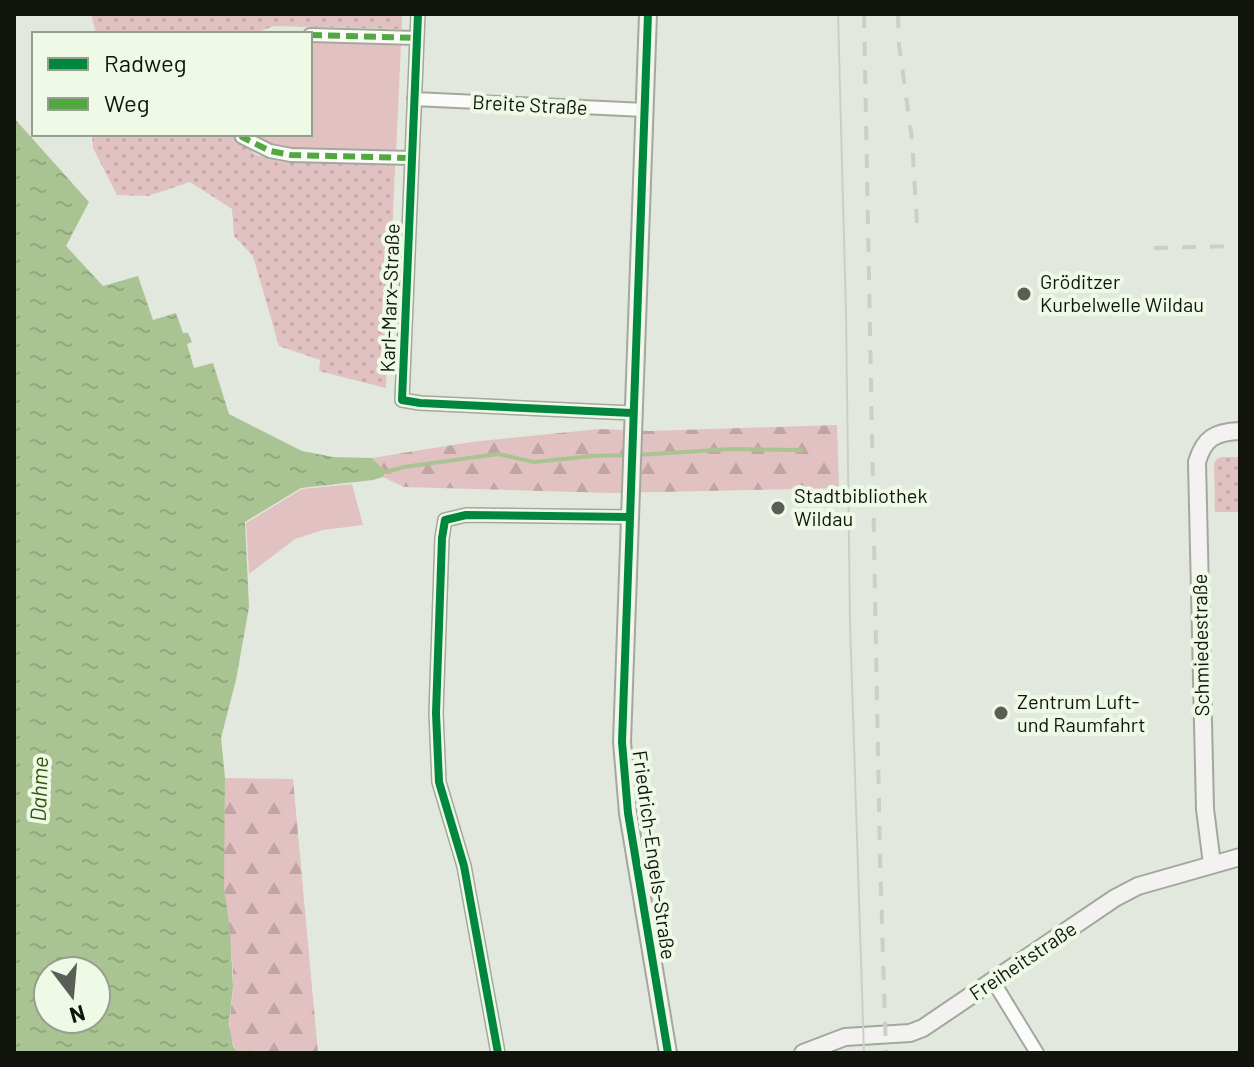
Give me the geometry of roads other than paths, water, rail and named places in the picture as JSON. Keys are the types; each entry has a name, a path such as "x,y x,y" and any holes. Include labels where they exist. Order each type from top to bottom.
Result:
{"main road":[{"path":"632,420 648,14"},
{"name":"Friedrich-Engels-Straße","path":"632,420 623,758 628,813 668,1053"},
{"name":"Schmiedestraße","path":"1212,864 1205,809 1197,466 1201,447 1217,433 1240,431"},
{"name":"Freiheitstraße","path":"803,1053 845,1037 910,1033 923,1028 1115,898 1138,886 1240,857"}],"street":[{"name":"Karl-Marx-Straße","path":"418,14 402,400 632,420"},
{"path":"312,35 417,38"},
{"name":"Breite Straße","path":"414,99 645,110"},
{"path":"242,136 270,151 291,155 412,158"},
{"path":"498,1053 464,866 439,782 437,683 445,520 466,515 629,517"},
{"path":"993,981 1037,1053"}],"water":[{"name":"Dahme","path":"14,118 89,202 66,246 103,286 138,276 153,320 176,313 183,333 188,333 192,342 187,344 194,368 213,363 229,414 302,451 333,457 372,458 386,472 383,477 373,480 301,488 245,522 249,607 236,680 221,738 225,778 224,889 230,929 233,987 229,1024 233,1046 238,1052 251,1050 256,1053 14,1053"}],"waterway":[{"path":"636,455 732,449 801,450"},
{"path":"386,472 498,454 534,462 627,455"}],"tram line":[{"path":"838,14 850,622 864,1053"}],"railway":[{"path":"864,14 886,1053"},
{"path":"898,14 899,45 912,139 917,224"},
{"path":"1154,248 1236,246"}],"place":[{"name":"Gröditzer Kurbelwelle Wildau","path":"1024,294"},
{"name":"Stadtbibliothek Wildau","path":"778,508"},
{"name":"Zentrum Luft- und Raumfahrt","path":"1001,713"}]}
